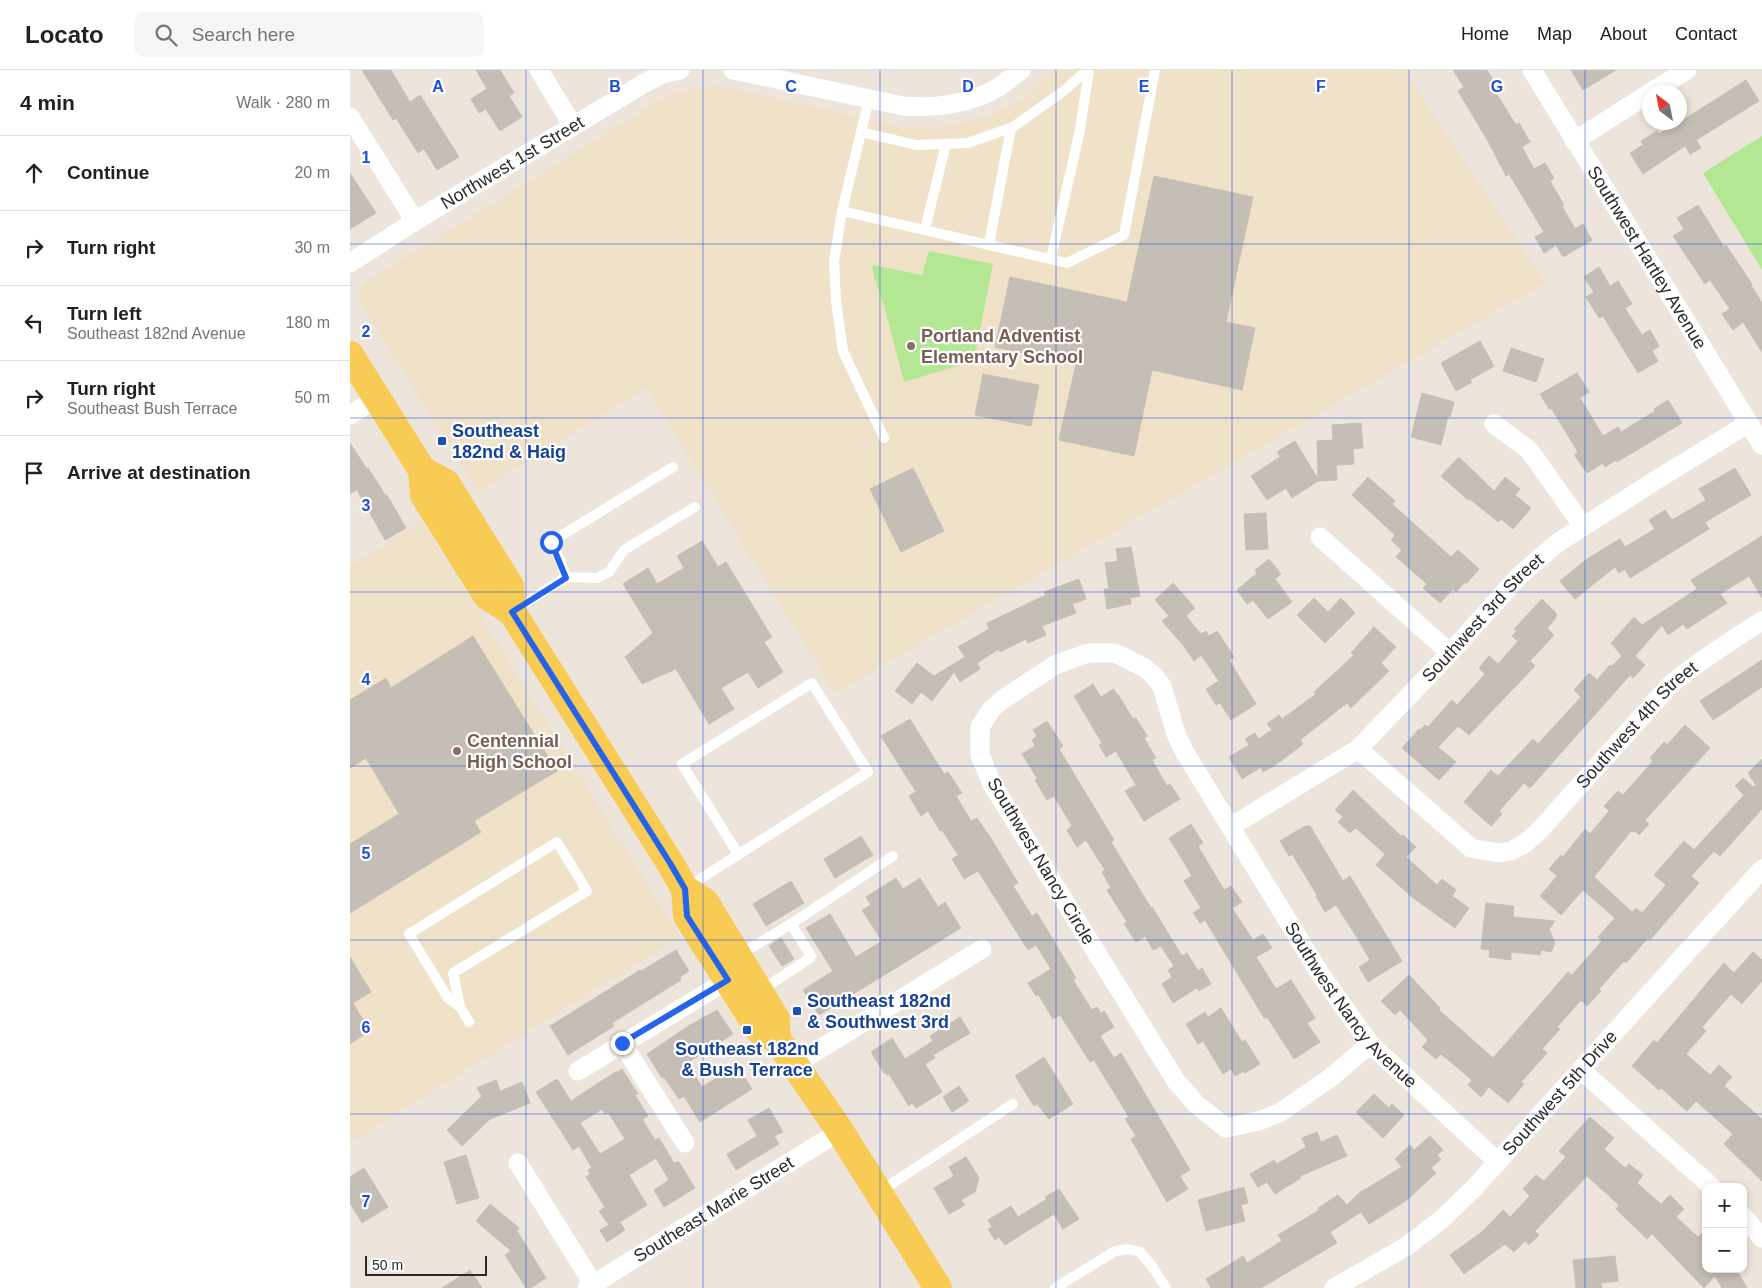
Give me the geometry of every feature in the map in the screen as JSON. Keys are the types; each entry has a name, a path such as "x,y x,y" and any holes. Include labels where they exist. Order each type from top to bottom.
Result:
{"main road":[{"path":"350,355 422,470 424,495 487,596 512,606"},
{"path":"422,470 446,483 510,586 512,606 685,889 705,902 776,1019 777,1039 840,1132 938,1288"},
{"path":"685,889 687,916 760,1031 777,1039"}],"street":[{"path":"539,70 573,126"},
{"name":"Northwest 1st Street","path":"350,263 415,221 643,84 662,74 680,70"},
{"path":"733,70 903,106 923,108 960,103 998,87 1021,70"},
{"name":"Southwest Hartley Avenue","path":"1532,70 1762,445"},
{"path":"1663,85 1687,70"},
{"path":"1574,141 1642,98"},
{"path":"350,117 415,221"},
{"path":"350,415 377,398"},
{"name":"Southwest 3rd Street","path":"1230,827 1358,749 1450,653 1519,576 1556,544 1749,423"},
{"path":"1494,424 1529,450 1583,526"},
{"path":"1320,537 1450,653"},
{"name":"Southwest 4th Street","path":"1358,749 1471,848 1499,853 1511,851 1524,844 1538,832 1670,685 1706,657 1762,621"},
{"name":"Southwest Nancy Circle","path":"1230,827 1184,751 1176,734 1162,686 1154,675 1145,668 1115,653 1088,653 1055,665 1002,700 991,710 980,727 980,755 992,784 1176,1081 1196,1104 1226,1128 1266,1118 1280,1113 1329,1079 1370,1044"},
{"name":"Southwest Nancy Avenue","path":"1230,827 1319,972 1370,1044 1498,1162"},
{"name":"Southwest 5th Drive","path":"1334,1288 1414,1240 1442,1219 1474,1188 1762,869"},
{"path":"794,1065 982,949"},
{"path":"578,1071 728,980"},
{"path":"622,1043 685,1143"},
{"path":"1581,1070 1708,1183"},
{"name":"Southeast Marie Street","path":"590,1286 840,1132"},
{"path":"518,1163 590,1286"},
{"path":"1747,1221 1762,1238"}],"lane":[{"path":"861,132 916,145 968,143 1011,128 1065,90 1088,70"},
{"path":"1051,258 1080,130 1088,70"},
{"path":"842,211 1068,262 1124,235 1155,70"},
{"path":"869,99 842,211 834,261 836,301 843,351 884,438"},
{"path":"989,244 1011,128"},
{"path":"925,229 946,144"},
{"path":"566,578 551,542 673,467"},
{"path":"512,606 566,578 597,578 608,572 624,550 695,507"},
{"path":"685,889 868,772 812,683 682,764 738,854"},
{"path":"460,1007 448,998 409,934 557,842 587,891 453,973 460,1007 469,1022"},
{"path":"738,955 791,924 893,856"},
{"path":"760,991 811,956 791,924"},
{"path":"878,1192 1013,1104"},
{"path":"1055,1288 1115,1251 1128,1249 1140,1252 1152,1266 1166,1288"}],"shaded area":[{"name":"Portland Adventist Elementary School","path":"1053,70 1403,70 1545,283 835,693 646,388 478,492 358,299 359,289 364,283 657,102 678,92 716,86 906,128 944,127 985,117 1025,97"},
{"name":"Centennial High School","path":"422,521 680,937 350,1143 350,566"}],"green space":[{"path":"1762,136 1762,270 1703,173"},
{"path":"929,251 993,264 974,361 904,382 872,265 922,275"}],"building":[{"path":"362,70 391,70 410,102 420,95 459,157 437,170 424,149 418,153 396,118 393,120"},
{"path":"476,70 500,70 514,93 509,96 522,117 500,131 486,109 479,113 471,99 487,89"},
{"path":"1453,70 1487,70 1498,87 1494,90 1516,125 1519,123 1530,142 1522,147 1534,169 1545,163 1554,178 1550,181 1575,229 1583,224 1592,240 1563,257 1556,245 1544,253 1535,237 1544,232 1509,174 1506,176 1488,141 1458,91 1464,87"},
{"path":"1571,70 1616,70 1583,90"},
{"path":"1746,80 1759,101 1696,140 1701,148 1690,154 1685,146 1643,174 1630,153 1643,145 1641,141 1657,131 1659,134 1666,130 1687,130 1687,118"},
{"path":"350,173 376,213 350,229"},
{"path":"1154,176 1253,197 1226,322 1255,328 1242,390 1152,370 1134,456 1059,440 1076,364 995,347 1010,277 1127,302"},
{"path":"1698,205 1724,247 1726,245 1752,284 1762,303 1762,352 1743,322 1733,330 1722,314 1730,309 1710,280 1705,284 1673,236 1684,229 1677,218"},
{"path":"1599,267 1610,286 1618,281 1632,304 1625,308 1642,335 1650,330 1659,346 1652,351 1658,361 1638,373 1603,316 1599,318 1586,297 1594,292 1584,277"},
{"path":"1480,341 1494,366 1456,391 1441,363"},
{"path":"1511,348 1544,359 1536,382 1503,371"},
{"path":"1577,373 1589,392 1580,398 1603,436 1618,427 1621,432 1655,411 1654,409 1668,400 1682,423 1617,462 1616,460 1605,467 1603,463 1587,473 1575,456 1578,452 1551,408 1549,409 1540,394"},
{"path":"983,374 1039,385 1031,426 975,415"},
{"path":"1422,393 1454,402 1450,417 1448,416 1441,445 1411,437"},
{"path":"1361,423 1363,448 1353,449 1354,464 1336,465 1337,480 1318,481 1292,498 1286,488 1267,500 1251,476 1280,457 1277,452 1295,441 1318,479 1317,441 1333,440 1332,425"},
{"path":"350,443 387,495 406,528 385,540 357,490 350,494"},
{"path":"1459,457 1494,491 1505,477 1520,489 1515,495 1531,508 1513,529 1501,519 1498,522 1470,499 1468,500 1441,476"},
{"path":"913,468 944,531 901,552 870,489"},
{"path":"1735,468 1751,495 1705,522 1709,529 1630,578 1625,569 1619,573 1615,567 1575,599 1560,581 1587,559 1620,539 1625,547 1655,529 1649,520 1665,510 1672,520 1706,500 1699,489"},
{"path":"1368,477 1395,501 1392,504 1451,557 1458,550 1479,569 1467,583 1464,583 1456,592 1453,589 1440,603 1423,588 1427,584 1396,557 1402,550 1391,540 1395,535 1352,495"},
{"path":"1266,513 1268,549 1246,550 1244,514"},
{"path":"1762,536 1762,598 1749,576 1720,594 1727,603 1687,629 1683,624 1668,635 1662,625 1635,656 1645,665 1633,678 1630,675 1530,788 1524,783 1499,811 1502,814 1491,826 1464,802 1491,770 1498,776 1533,739 1538,744 1581,697 1574,690 1589,673 1597,680 1610,665 1612,666 1622,656 1611,643 1634,617 1642,625 1697,589 1691,580"},
{"path":"702,541 718,567 726,562 772,637 764,642 783,672 758,688 748,672 721,688 734,709 709,724 676,669 642,684 625,657 653,633 623,584 648,568 657,584 684,568 677,556"},
{"path":"1131,547 1140,596 1130,598 1131,604 1107,609 1104,589 1109,589 1105,563 1118,561 1116,549"},
{"path":"1269,559 1281,574 1275,579 1292,602 1268,619 1253,600 1247,604 1237,590 1257,573 1255,570"},
{"path":"1079,579 1086,599 1072,604 1076,613 1042,626 1046,635 1028,643 1026,639 1000,652 999,649 977,663 980,669 960,682 954,672 932,701 921,692 912,704 895,691 917,663 934,676 965,657 958,647 989,629 987,623 1046,595 1044,592"},
{"path":"1173,583 1195,608 1186,616 1201,634 1206,631 1209,636 1217,631 1234,657 1229,660 1256,704 1231,720 1220,703 1216,705 1206,689 1219,681 1201,655 1194,661 1162,621 1169,616 1155,600"},
{"path":"1314,598 1328,612 1341,598 1355,613 1325,643 1297,615"},
{"path":"1542,599 1556,613 1556,618 1547,628 1554,635 1530,661 1535,666 1469,735 1458,726 1438,747 1456,762 1439,780 1402,748 1419,729 1425,725 1428,727 1452,700 1457,705 1485,674 1479,668 1489,656 1498,664 1518,641 1512,636 1517,631 1514,629"},
{"path":"1374,627 1396,647 1381,663 1389,671 1351,708 1347,703 1300,740 1303,744 1281,761 1273,764 1274,766 1263,772 1261,767 1242,779 1229,757 1249,745 1245,739 1255,733 1258,739 1272,730 1267,724 1279,715 1282,719 1316,694 1314,692 1354,655 1351,653"},
{"path":"473,636 557,771 474,821 481,832 350,913 350,844 399,814 366,758 350,768 350,700 386,678 391,688"},
{"path":"1762,660 1762,687 1713,720 1700,701"},
{"path":"1093,684 1101,697 1114,689 1118,694 1133,719 1136,718 1147,736 1144,738 1156,758 1152,760 1167,786 1170,784 1180,799 1144,821 1125,791 1136,785 1116,751 1106,757 1099,745 1102,743 1074,696"},
{"path":"910,719 944,774 948,772 962,793 956,796 971,821 977,818 990,837 1018,883 1013,886 1032,916 1037,913 1076,978 1073,980 1092,1010 1097,1007 1101,1013 1104,1011 1114,1027 1100,1036 1114,1058 1121,1053 1190,1170 1180,1176 1188,1189 1167,1202 1131,1139 1136,1136 1125,1119 1129,1117 1094,1060 1090,1062 1060,1015 1053,1019 1038,994 1036,996 1028,983 1051,969 1036,945 1028,950 978,871 964,879 952,859 958,855 942,830 940,831 928,811 921,816 909,796 916,792 881,736"},
{"path":"1047,721 1063,746 1059,749 1114,840 1111,842 1151,908 1182,956 1187,953 1198,971 1202,968 1211,984 1199,991 1197,988 1173,1003 1162,984 1172,977 1168,970 1174,966 1161,946 1153,950 1145,936 1136,942 1124,924 1127,922 1107,890 1111,888 1102,872 1105,870 1086,840 1077,847 1067,830 1072,826 1054,796 1047,800 1035,780 1037,778 1022,754 1035,746 1032,740 1037,736 1033,730"},
{"path":"1685,725 1710,748 1645,820 1649,824 1639,835 1635,831 1631,831 1594,877 1632,912 1636,908 1642,913 1666,885 1654,875 1684,841 1694,850 1744,795 1735,786 1743,778 1753,787 1756,785 1748,773 1762,759 1762,809 1720,856 1714,851 1691,876 1699,883 1650,940 1648,938 1626,963 1624,961 1599,989 1601,991 1587,1006 1581,1000 1557,1027 1560,1029 1542,1049 1547,1053 1521,1082 1524,1084 1508,1103 1489,1087 1481,1097 1468,1085 1472,1080 1441,1054 1436,1059 1422,1047 1428,1040 1400,1010 1395,1015 1381,1001 1409,975 1440,1008 1439,1010 1493,1058 1568,972 1572,975 1602,941 1598,937 1615,918 1583,890 1561,915 1540,896 1557,876 1549,869 1561,855 1563,857 1585,829 1590,834 1609,811 1604,806 1618,791 1623,795 1653,761 1650,758 1664,742 1667,745"},
{"path":"1353,790 1401,836 1403,835 1416,847 1406,857 1437,885 1442,879 1456,890 1452,896 1469,908 1455,928 1412,897 1376,865 1385,854 1357,829 1355,828 1350,833 1338,822 1343,817 1335,810"},
{"path":"1191,824 1203,843 1198,846 1224,890 1231,886 1242,902 1232,908 1253,940 1263,934 1272,948 1256,957 1276,989 1291,980 1315,1018 1307,1023 1320,1042 1294,1059 1267,1017 1264,1018 1205,920 1200,923 1193,913 1201,908 1184,881 1192,876 1169,838"},
{"path":"1305,826 1310,826 1343,881 1350,876 1402,961 1368,982 1359,967 1370,960 1356,936 1336,905 1325,912 1292,854 1289,856 1280,841"},
{"path":"861,836 873,855 835,878 824,859"},
{"path":"896,878 903,889 920,878 938,907 945,902 961,928 819,1015 803,990 833,971 806,928 830,914 856,957 882,941 862,910 871,905 866,897"},
{"path":"791,881 804,903 766,926 753,904"},
{"path":"1486,903 1514,906 1513,917 1555,921 1549,929 1555,943 1551,952 1541,950 1540,955 1511,952 1511,960 1489,957 1490,950 1481,949"},
{"path":"781,938 794,959 782,966 769,946"},
{"path":"676,950 689,971 680,977 681,980 612,1023 614,1026 568,1055 550,1026"},
{"path":"1753,952 1762,960 1762,981 1742,1004 1731,994 1702,1027 1706,1031 1686,1054 1710,1075 1719,1065 1732,1077 1724,1086 1762,1119 1762,1181 1724,1144 1733,1134 1696,1101 1687,1111 1632,1066 1654,1040 1657,1043 1724,963 1734,973"},
{"path":"350,957 371,992 353,1003 370,1031 350,1044"},
{"path":"1221,1008 1242,1042 1245,1040 1260,1064 1245,1073 1244,1071 1235,1076 1231,1069 1223,1074 1203,1041 1198,1044 1186,1024 1205,1012 1208,1017"},
{"path":"717,1010 733,1034 687,1063 702,1087 737,1065 752,1089 700,1122 684,1096 679,1099 664,1077 662,1078 647,1054 690,1025"},
{"path":"960,1017 970,1033 933,1055 935,1058 925,1064 942,1092 916,1108 912,1103 909,1106 889,1074 884,1073 871,1052 892,1038 905,1059 933,1041 930,1036"},
{"path":"1044,1057 1073,1104 1049,1119 1037,1104 1034,1106 1015,1076"},
{"path":"622,1069 638,1094 635,1095 648,1116 642,1119 655,1140 659,1138 674,1163 679,1162 695,1188 664,1207 654,1190 669,1180 656,1158 629,1175 647,1205 620,1222 625,1230 607,1242 600,1230 609,1225 599,1211 605,1207 586,1177 590,1174 588,1170 592,1168 579,1146 573,1150 536,1092 557,1079 571,1101","holes":["602,1109 605,1114 608,1112 625,1139 600,1154 580,1123"]},
{"path":"496,1080 500,1091 522,1082 530,1103 490,1119 462,1146 447,1130 482,1096 477,1088"},
{"path":"959,1086 969,1101 952,1112 943,1097"},
{"path":"1374,1094 1389,1108 1392,1104 1404,1115 1383,1138 1356,1112"},
{"path":"769,1108 783,1132 774,1136 779,1144 736,1170 727,1154 757,1136 748,1120"},
{"path":"1590,1117 1614,1138 1604,1149 1625,1168 1629,1164 1643,1175 1637,1183 1661,1204 1670,1195 1684,1209 1676,1217 1698,1237 1702,1234 1702,1273 1738,1273 1747,1288 1722,1288 1715,1276 1704,1288 1652,1234 1647,1239 1616,1209 1619,1205 1587,1176 1535,1231 1539,1235 1529,1245 1525,1241 1514,1252 1505,1244 1464,1274 1450,1255 1483,1231 1503,1210 1510,1217 1530,1196 1523,1189 1536,1175 1544,1181 1566,1157 1559,1151"},
{"path":"1317,1132 1321,1142 1337,1135 1347,1156 1300,1176 1301,1178 1275,1194 1267,1182 1258,1187 1250,1174 1274,1160 1277,1164 1306,1147 1302,1138"},
{"path":"1430,1136 1443,1150 1437,1155 1441,1159 1431,1168 1436,1173 1407,1200 1369,1224 1361,1212 1330,1232 1337,1243 1261,1288 1211,1288 1206,1279 1243,1256 1247,1263 1282,1241 1278,1235 1319,1210 1318,1208 1338,1195 1347,1205 1359,1193 1402,1167 1395,1159 1410,1145 1414,1150"},
{"path":"466,1155 479,1198 457,1204 444,1162"},
{"path":"966,1157 979,1178 975,1192 961,1200 965,1205 949,1214 934,1188 954,1176 949,1167"},
{"path":"364,1168 388,1207 362,1223 350,1203 350,1177"},
{"path":"1244,1187 1248,1203 1241,1205 1245,1221 1206,1231 1198,1200"},
{"path":"1059,1189 1079,1219 1063,1229 1054,1214 1005,1245 999,1237 995,1240 988,1229 992,1227 988,1220 1011,1206 1018,1217"},
{"path":"490,1204 519,1228 517,1231 546,1278 531,1288 526,1288 505,1255 511,1251 476,1221"},
{"path":"1615,1256 1618,1281 1601,1283 1602,1288 1576,1288 1573,1260"},
{"path":"470,1270 482,1288 442,1288"}],"place":[{"name":"Portland Adventist Elementary School","path":"911,346"},
{"name":"Southeast 182nd & Haig","path":"442,441"},
{"name":"Centennial High School","path":"457,751"},
{"name":"Southeast 182nd & Southwest 3rd","path":"797,1011"},
{"name":"Southeast 182nd & Bush Terrace","path":"747,1030"}],"route":[{"path":"551,542 566,578 512,612 670,863 685,889 687,916 728,980 622,1043"}]}
